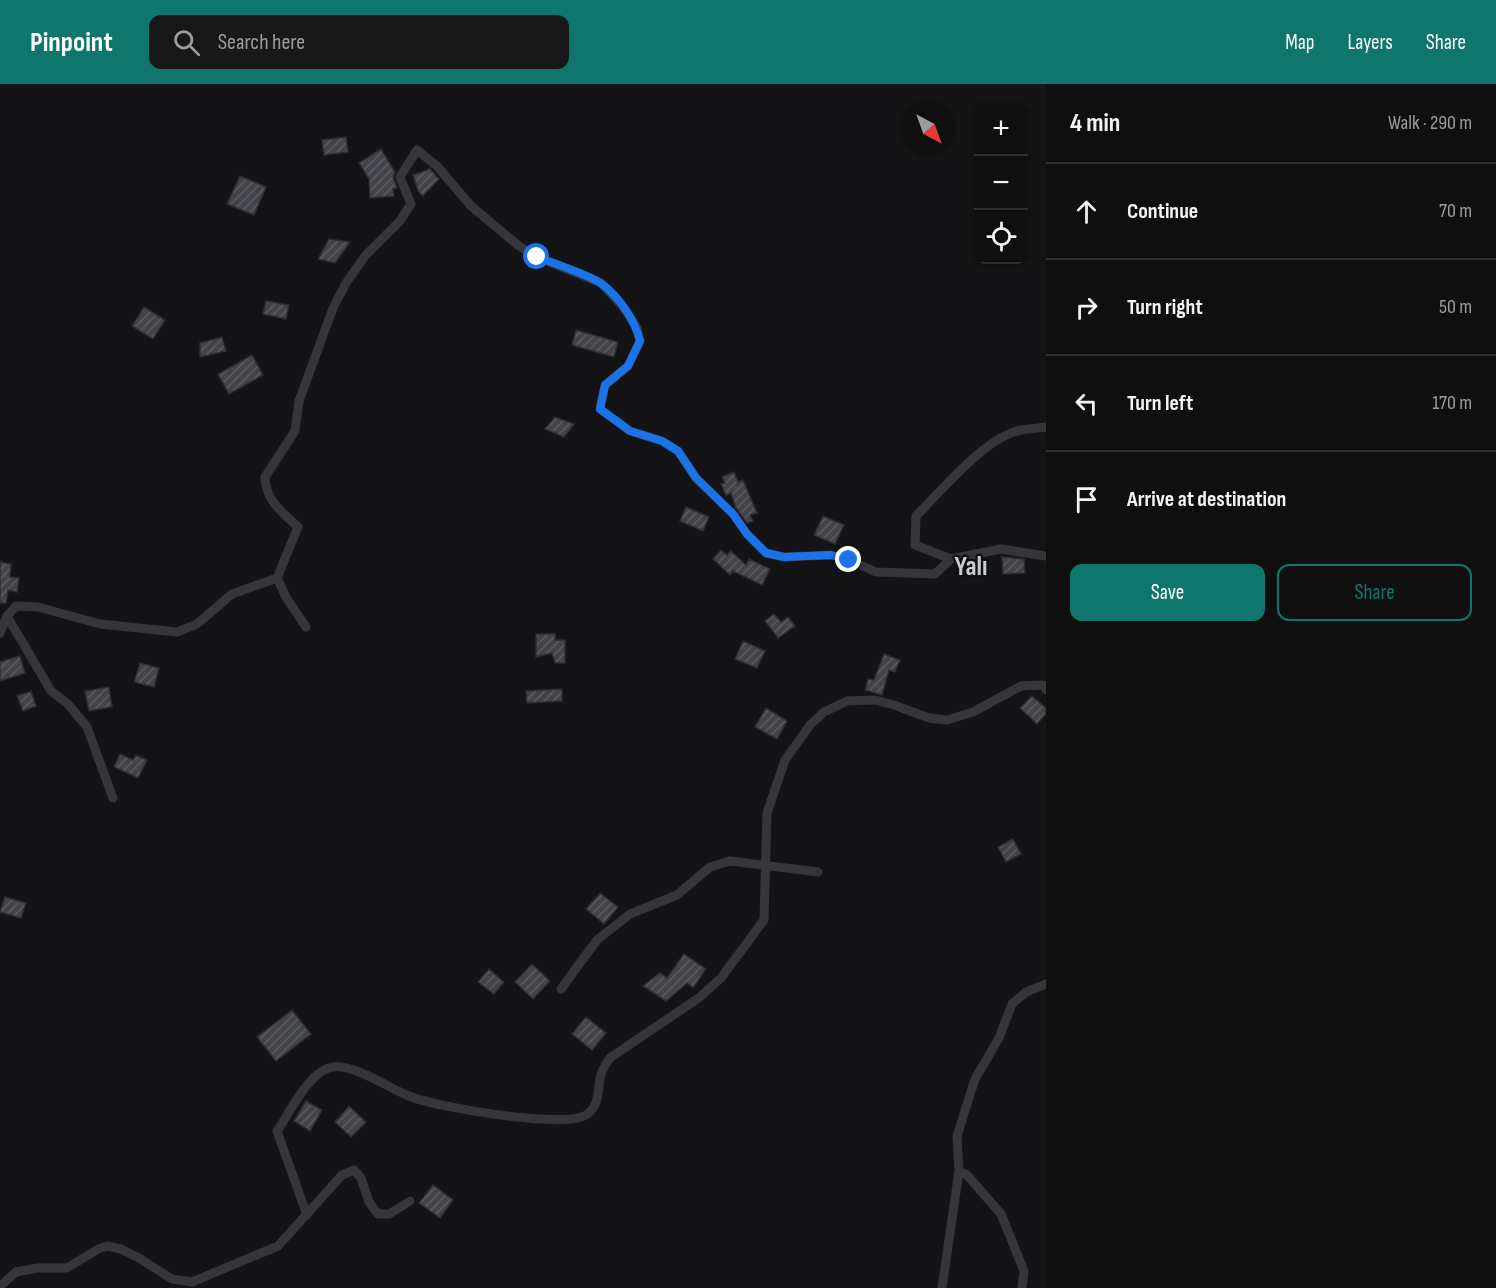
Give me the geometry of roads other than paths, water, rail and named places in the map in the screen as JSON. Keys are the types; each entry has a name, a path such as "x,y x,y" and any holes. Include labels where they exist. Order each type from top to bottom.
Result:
{"street":[{"path":"306,627 287,599 277,578 298,527 271,501 265,486 265,477 295,430 299,401 333,308 346,283 365,256 400,221 411,204 400,177 417,150 437,166 471,206 519,246 537,257 601,283 623,307 637,328 640,341 628,366 605,385 600,409 630,431 662,441 678,451 696,478 733,514 747,534 766,553 784,557 831,555 876,572 935,574 951,559 1001,549 1046,556"},
{"path":"951,559 915,545 916,516 965,466 997,440 1014,431 1046,427"},
{"path":"0,633 7,616 16,606 38,607 100,624 177,632 197,624 232,594 277,578"},
{"path":"7,616 51,692 67,703 87,727 113,798"},
{"path":"307,1215 277,1131 314,1075 333,1067 352,1070 412,1097 472,1110 526,1118 571,1119 585,1115 597,1103 602,1072 610,1058 700,997 721,978 764,920 767,813 785,760 810,725 824,712 847,701 875,700 929,718 947,720 973,712 1022,686 1043,685 1046,690"},
{"path":"561,989 597,940 630,914 677,895 710,867 730,861 818,872"},
{"path":"942,1288 959,1171 957,1136 975,1079 999,1038 1012,1004 1026,992 1046,984"},
{"path":"0,1286 16,1272 38,1268 67,1268 107,1246 121,1249 139,1258 172,1279 192,1282 278,1246 342,1175 354,1170 361,1178 369,1202 378,1214 389,1214 410,1201"},
{"path":"959,1171 966,1175 1001,1214 1024,1271 1022,1288"}],"district":[{"name":"Yalı","path":"971,567"}]}
